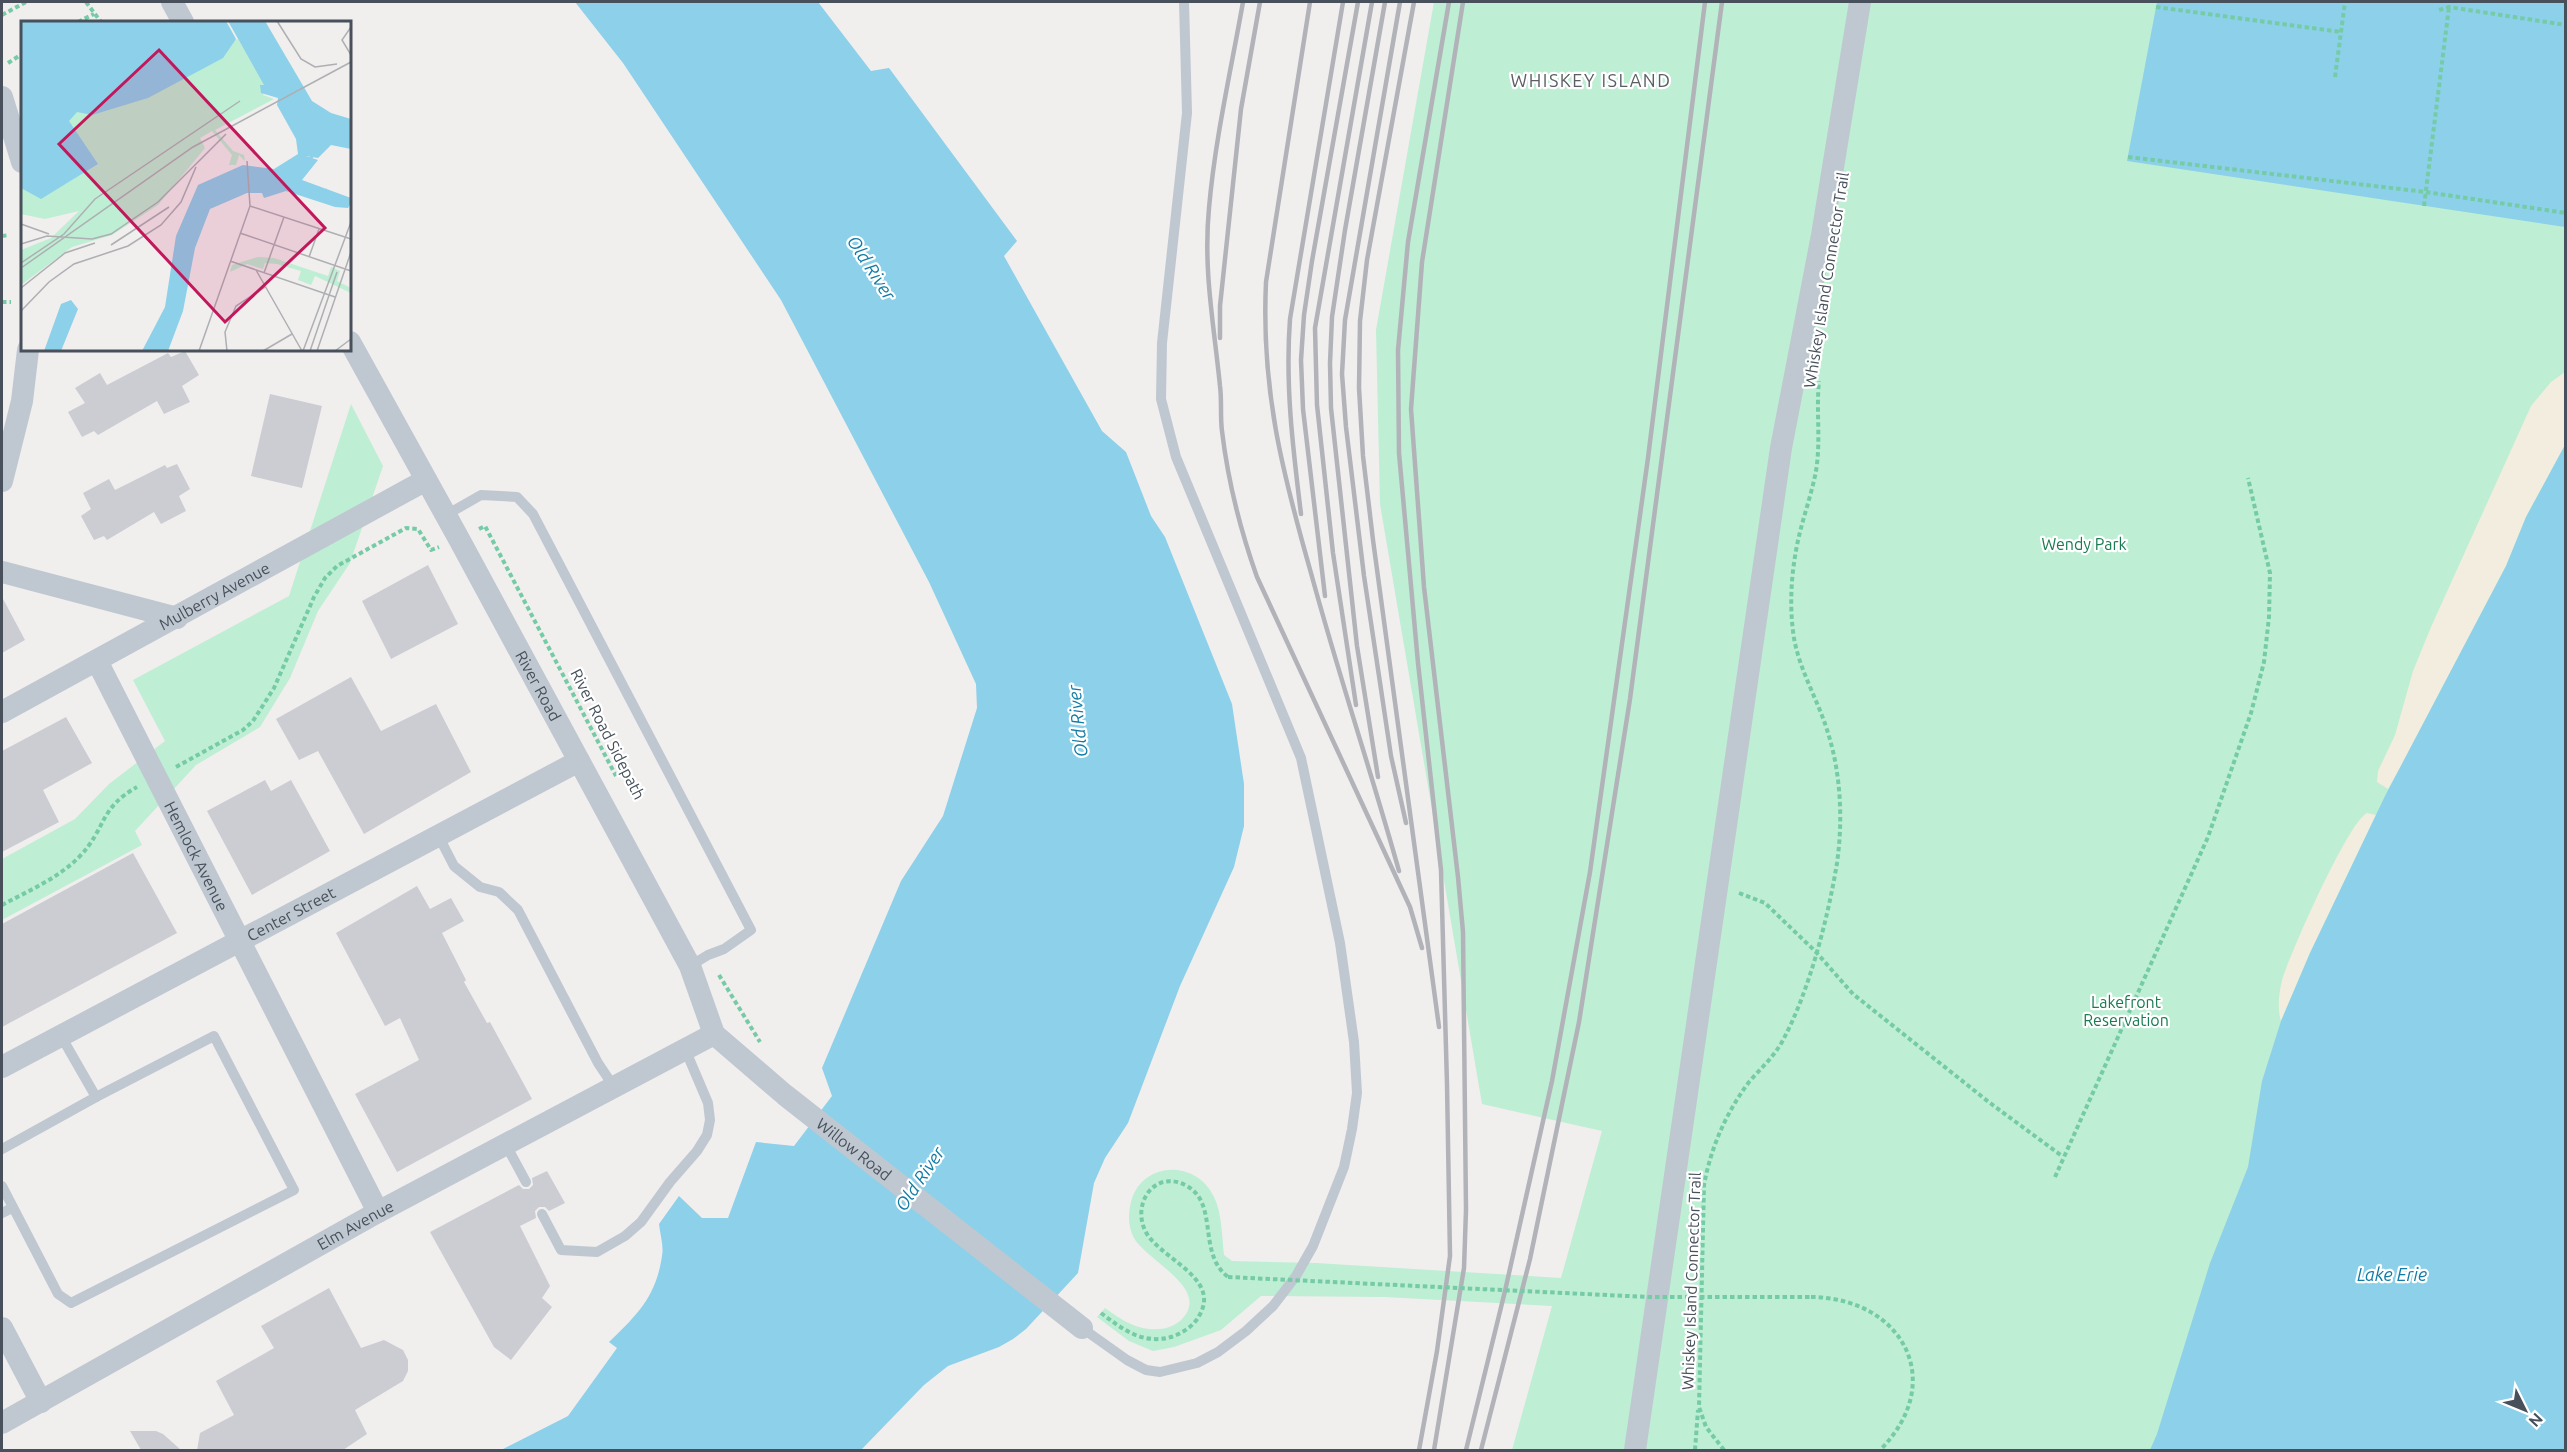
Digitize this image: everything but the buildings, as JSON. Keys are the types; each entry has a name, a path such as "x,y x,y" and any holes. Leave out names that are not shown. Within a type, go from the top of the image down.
{"street":[{"path":"172,2 182,21"},
{"path":"1635,1450 1781,448 1822,235 1860,2"},
{"path":"2,97 21,159"},
{"name":"River Road","path":"351,344 579,761 699,961 714,1034"},
{"path":"2,481 21,400 28,351"},
{"name":"Mulberry Avenue","path":"2,712 426,480"},
{"path":"2,572 177,618"},
{"name":"Hemlock Avenue","path":"97,661 378,1212"},
{"name":"Center Street","path":"2,1067 579,761"},
{"name":"Willow Road","path":"714,1034 785,1095 1082,1328"},
{"name":"Elm Avenue","path":"2,1423 378,1212 714,1034"},
{"path":"2,1328 41,1402"}],"lane":[{"path":"1082,1328 1127,1360 1146,1370 1160,1372 1197,1363 1218,1352 1246,1331 1273,1306 1296,1276 1317,1237 1344,1167 1357,1093 1354,1042 1342,952 1300,758 1176,458 1161,399 1162,343 1187,113 1185,2"},
{"path":"446,515 481,495 517,497 533,513 751,930 724,949 699,961"},
{"path":"439,837 454,866 480,887 499,892 518,910 598,1063 614,1088"},
{"path":"61,1036 96,1097"},
{"path":"2,1149 214,1036 294,1190 71,1303 58,1294 2,1186"},
{"path":"542,1214 561,1250 597,1252 625,1236 641,1222 707,1135 710,1120 708,1103 685,1049"},
{"path":"506,1144 526,1182"},
{"path":"2,1213 12,1208"}],"path":[{"path":"2,15 26,2"},
{"path":"86,2 100,21"},
{"path":"2336,77 2345,2"},
{"path":"2156,7 2341,32"},
{"path":"2439,9 2449,7 2565,25"},
{"path":"2424,206 2449,7"},
{"path":"80,21 94,14"},
{"path":"8,63 21,55"},
{"path":"2128,157 2426,192 2565,213"},
{"path":"2,236 9,235"},
{"path":"2,302 11,303"},
{"name":"Whiskey Island Connector Trail","path":"1724,1450 1706,1427 1699,1407 1704,1185 1708,1162 1724,1122 1751,1080 1767,1064 1783,1041 1794,1018 1829,907 1840,840 1838,786 1828,733 1799,659 1793,631 1791,603 1792,572 1799,533 1816,470 1819,443 1819,379"},
{"path":"2055,1177 2062,1156 2208,837 2251,713 2264,662 2270,617 2270,573 2248,478"},
{"name":"River Road Sidepath","path":"485,526 620,785"},
{"path":"173,769 243,730 253,721 274,688 314,597 325,578 338,566 406,528 418,529 431,550"},
{"path":"2,905 71,865 93,840 113,803 145,782"},
{"path":"1718,884 1765,903 1816,952 1853,994 1990,1103 2062,1156"},
{"path":"699,961 762,1046"},
{"path":"1100,1313 1128,1334 1162,1339 1184,1331 1196,1322 1202,1312 1205,1300 1198,1283 1144,1230 1140,1214 1146,1193 1154,1185 1164,1181 1185,1185 1196,1192 1206,1220 1212,1259 1218,1269 1228,1277 1648,1297 1811,1297 1846,1300 1884,1322 1902,1338 1913,1363 1913,1389 1904,1419 1893,1438 1880,1450"},
{"path":"1695,1450 1699,1407"}],"green space":[{"name":"Lakefront Reservation","path":"1434,2 2565,2 2565,1450 1512,1450 1552,1306 1384,1297 1261,1296 1221,1330 1174,1347 1153,1351 1129,1341 1097,1317 1105,1308 1131,1324 1143,1328 1159,1329 1168,1328 1179,1321 1189,1307 1188,1296 1183,1285 1141,1247 1132,1234 1130,1225 1130,1207 1137,1188 1157,1172 1170,1170 1183,1171 1195,1176 1206,1185 1219,1210 1224,1255 1232,1261 1316,1263 1561,1278 1602,1131 1482,1104 1380,504 1376,330"},
{"path":"351,404 383,466 350,563 318,611 290,678 260,727 196,765 135,831 142,845 2,920 2,859 75,819 109,784 165,741 133,680 289,596"}],"sand":[{"path":"2565,372 2565,445 2526,517 2506,566 2388,789 2377,782 2378,771 2395,735 2413,671 2431,627 2531,406 2551,382"},
{"path":"2367,813 2376,815 2310,953 2281,1021 2279,995 2282,980 2296,944 2320,890 2347,839"}],"water":[{"name":"Old River","path":"575,2 818,2 871,71 889,68 1017,241 1004,256 1102,431 1126,452 1151,516 1165,537 1232,704 1244,784 1244,826 1234,867 1180,986 1128,1123 1105,1158 1094,1183 1078,1273 1026,1329 1013,1339 999,1347 948,1366 924,1385 861,1450 501,1450 568,1416 617,1348 609,1342 644,1304 655,1283 662,1252 659,1224 679,1196 702,1218 728,1218 756,1142 794,1146 832,1096 822,1068 901,881 943,816 977,708 976,684 929,582 781,300 623,63"},
{"path":"2157,2 2565,2 2565,227 2127,161"},
{"name":"Lake Erie","path":"2565,445 2565,1450 2150,1450 2210,1263 2248,1167 2262,1081 2281,1021 2310,953 2385,796 2506,566 2526,517"}],"railway":[{"path":"1243,2 1215,156 1207,253 1221,392 1222,431 1231,487 1257,577 1410,907 1422,948"},
{"path":"1220,338 1220,306 1241,109 1260,2"},
{"path":"1310,2 1266,282 1265,321 1270,394 1291,500 1332,648 1399,871"},
{"path":"1301,514 1289,393 1290,319 1343,2"},
{"path":"1325,596 1303,409 1301,360 1304,315 1312,261 1358,2"},
{"path":"1356,705 1333,553 1317,405 1315,328 1372,2"},
{"path":"1378,777 1357,646 1331,408 1330,363 1332,317 1345,230 1385,2"},
{"path":"1400,2 1345,320 1342,374 1364,576 1391,756 1406,823"},
{"path":"1414,2 1367,260 1360,321 1359,388 1363,456 1373,540 1439,1027"},
{"path":"1419,1450 1437,1351 1450,1256 1447,1084 1441,870 1418,663 1399,453 1398,350 1408,242 1449,2"},
{"path":"1434,1450 1464,1268 1466,1210 1463,932 1424,587 1411,409 1422,262 1463,2"},
{"path":"1466,1450 1505,1291 1552,1081 1590,872 1648,458 1705,2"},
{"path":"1481,1450 1530,1259 1579,1022 1630,699 1722,2"}],"district":[{"name":"WHISKEY ISLAND","path":"1591,81"}],"park label":[{"name":"Wendy Park","path":"2084,544"}]}
